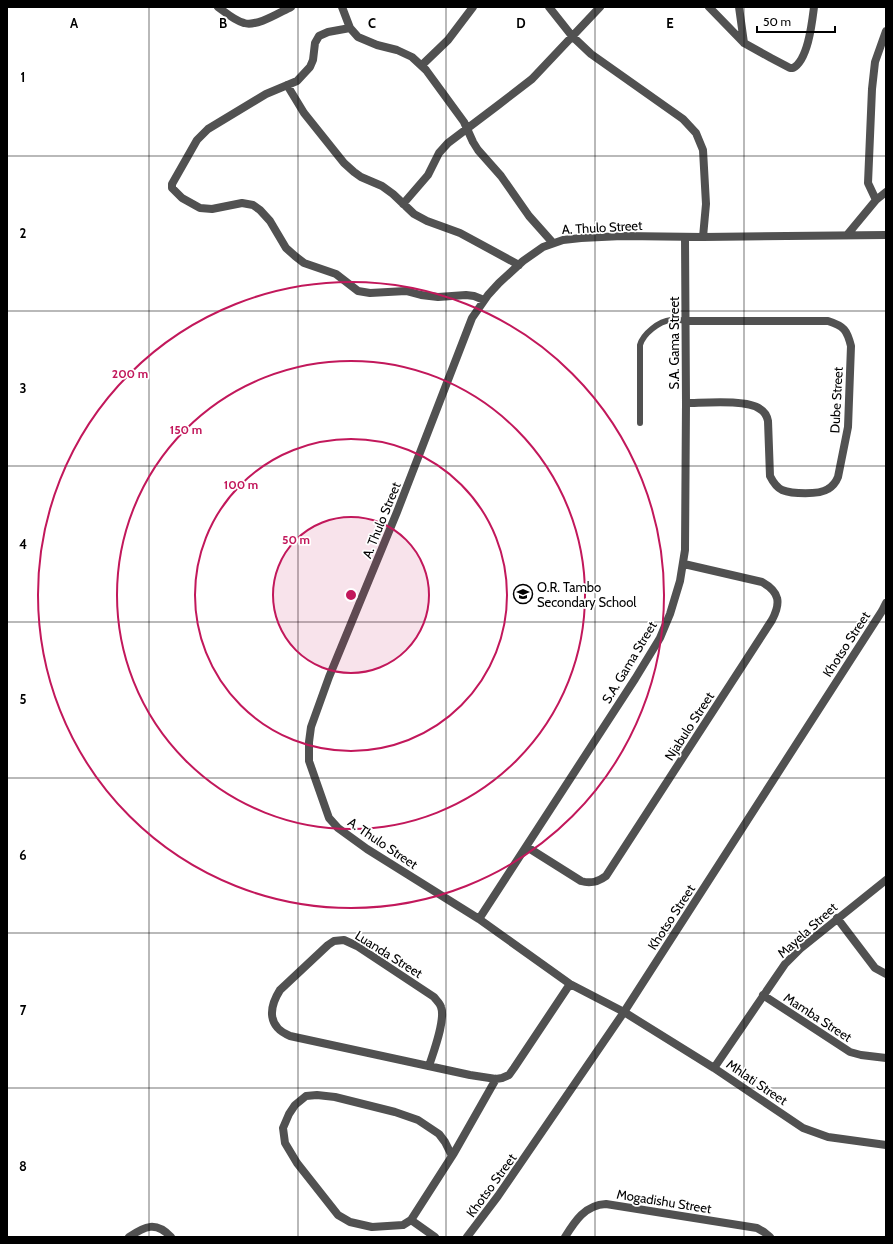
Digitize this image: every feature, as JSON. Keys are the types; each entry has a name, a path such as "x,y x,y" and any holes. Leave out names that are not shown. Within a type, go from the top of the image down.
{"street":[{"path":"218,7 237,20 249,24 263,20 291,7"},
{"path":"342,7 350,28 358,37 377,45 397,50 416,60 422,66 454,107 478,150 501,176 529,216 553,243"},
{"path":"422,66 448,40 473,7"},
{"path":"549,7 572,36 591,54 683,119 696,133 703,150 706,204 703,237"},
{"path":"403,204 428,175 439,152 448,143 532,79 600,7"},
{"path":"709,7 744,43 790,68 796,67 800,63 809,40 814,7"},
{"path":"739,7 744,43"},
{"path":"350,28 328,32 319,36 315,43 313,60 310,67 297,81 248,104 203,133 197,140 172,184 172,188 191,204 205,209 242,203 254,205 270,221 286,248 295,256 304,263 336,274 358,291 370,293 406,291 438,297 466,294 484,300"},
{"path":"876,200 868,183 872,89 875,62 886,31"},
{"path":"288,85 304,113 344,163 354,172 388,190 414,214 427,221 460,233 519,265"},
{"path":"847,235 876,200 886,192"},
{"name":"A. Thulo Street","path":"624,1012 570,984 479,919 367,849 333,823 329,818 309,761 308,750 311,727 329,677 397,512 472,318 484,300 499,283 519,265 543,247 553,243 588,237 886,235"},
{"name":"S.A. Gama Street","path":"479,919 527,847 660,638 670,614 684,564 685,550 686,237"},
{"name":"Dube Street","path":"686,321 828,321 838,324 844,329 851,346 848,427 838,477 835,484 822,492 812,493 782,490 773,482 770,476 768,421 766,414 759,408 741,403 686,403"},
{"name":"Njabulo Street","path":"527,847 581,881 592,883 606,876 772,620 778,607 778,602 775,592 767,585 762,582 684,564"},
{"name":"Khotso Street","path":"467,1237 502,1191 624,1012 886,603"},
{"name":"Mayela Street","path":"714,1068 763,995 793,955 886,880"},
{"path":"838,918 875,968 886,974"},
{"name":"Luanda Street","path":"429,1066 440,1030 441,1007 438,1002 434,997 398,972 347,941 338,940 328,944 280,990 273,1003 272,1010 274,1022 282,1032 290,1036 470,1075 496,1079"},
{"path":"452,1156 439,1134 418,1120 395,1112 317,1094 306,1096 295,1105 283,1128 285,1143 297,1163 338,1215 350,1222 372,1227 403,1225 411,1220 452,1156 496,1079 505,1077 514,1068 570,984"},
{"name":"Mamba Street","path":"763,995 850,1052 861,1056 886,1058"},
{"name":"Mhlati Street","path":"624,1012 714,1068 803,1128 813,1133 828,1137 886,1145"},
{"name":"Mogadishu Street","path":"565,1237 584,1212 593,1206 606,1204 757,1228 770,1237"},
{"path":"411,1220 435,1237"},
{"path":"130,1237 142,1229 153,1226 163,1229 171,1237"}],"lane":[{"path":"640,423 640,345 642,339 666,321 686,321"}],"place":[{"name":"O.R. Tambo Secondary School","path":"523,594"}]}
